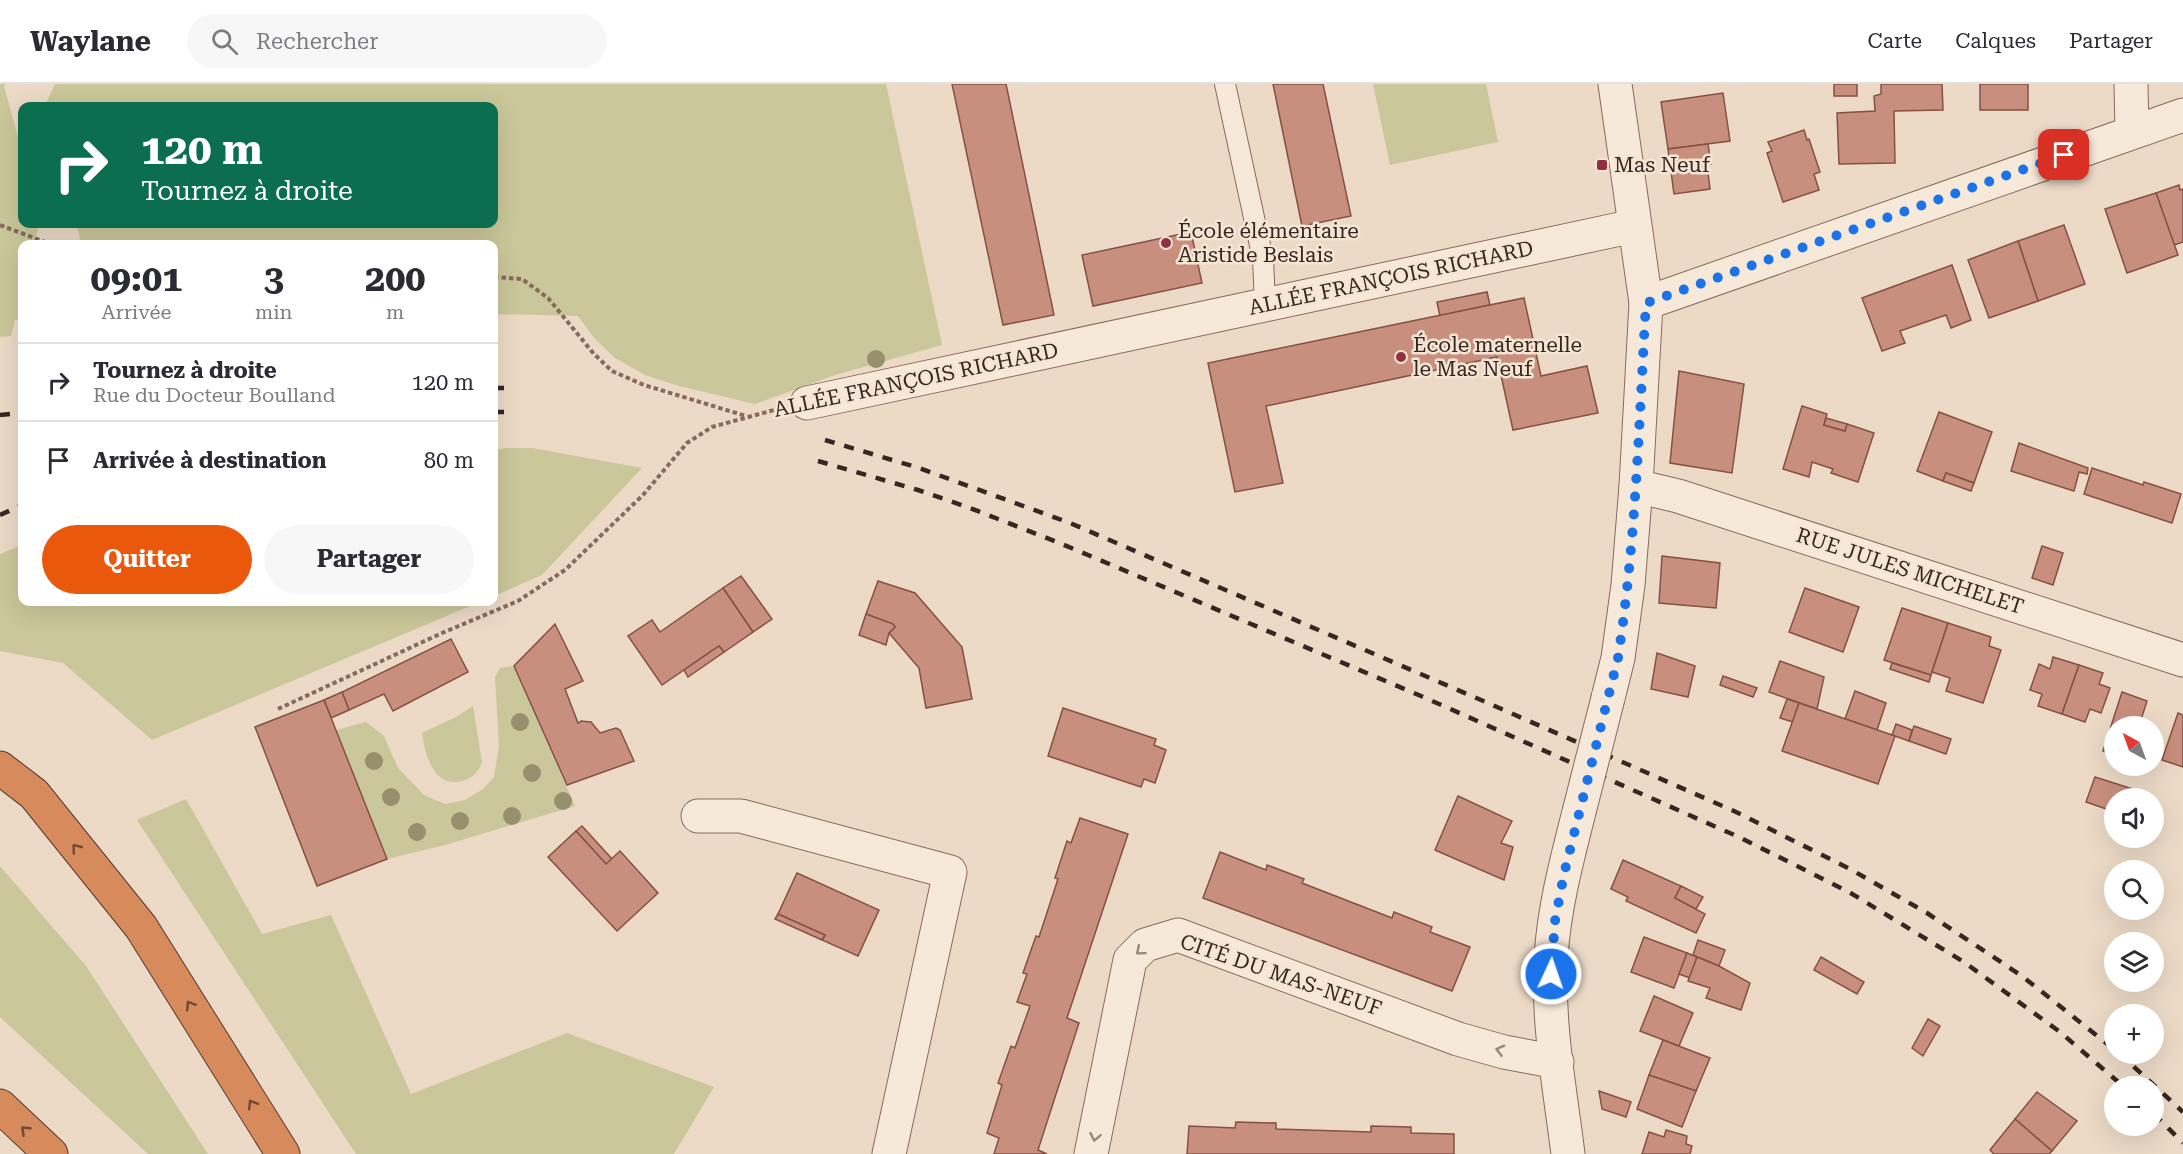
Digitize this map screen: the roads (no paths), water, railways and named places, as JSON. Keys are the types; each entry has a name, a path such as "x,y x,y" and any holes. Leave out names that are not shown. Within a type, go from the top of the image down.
{"highway":[{"path":"0,768 34,794 141,927 283,1154"},
{"path":"0,1106 51,1154"}],"street":[{"path":"1568,1154 1552,1024 1551,957 1555,921 1579,812 1618,658 1624,621 1636,486 1646,303 1616,84"},
{"path":"2131,84 2132,132"},
{"path":"1646,303 2183,115"},
{"name":"ALLÉE FRANÇOIS RICHARD","path":"807,403 1635,226"},
{"name":"RUE JULES MICHELET","path":"1636,486 1678,496 2183,660"},
{"path":"698,816 741,816 950,872 889,1154"},
{"name":"CITÉ DU MAS-NEUF","path":"1091,1154 1130,960 1145,945 1179,934 1458,1040 1557,1062"}],"lane":[{"path":"1225,84 1263,259 1265,304"}],"railway":[{"path":"498,388 508,388"},
{"path":"498,412 507,412"},
{"path":"0,415 18,413"},
{"path":"825,440 919,468 1070,523 1734,811 1850,869 1927,913 2022,976 2104,1041"},
{"path":"818,461 918,490 1062,544 1421,696 1741,838 1849,892 1964,962 2060,1032 2111,1076"},
{"path":"0,515 18,507"},
{"path":"2131,1064 2183,1112"},
{"path":"2164,1124 2183,1143"}],"place":[{"name":"Mas Neuf","path":"1602,165"},
{"name":"École élémentaire Aristide Beslais","path":"1166,243"},
{"name":"École maternelle le Mas Neuf","path":"1401,357"}]}
